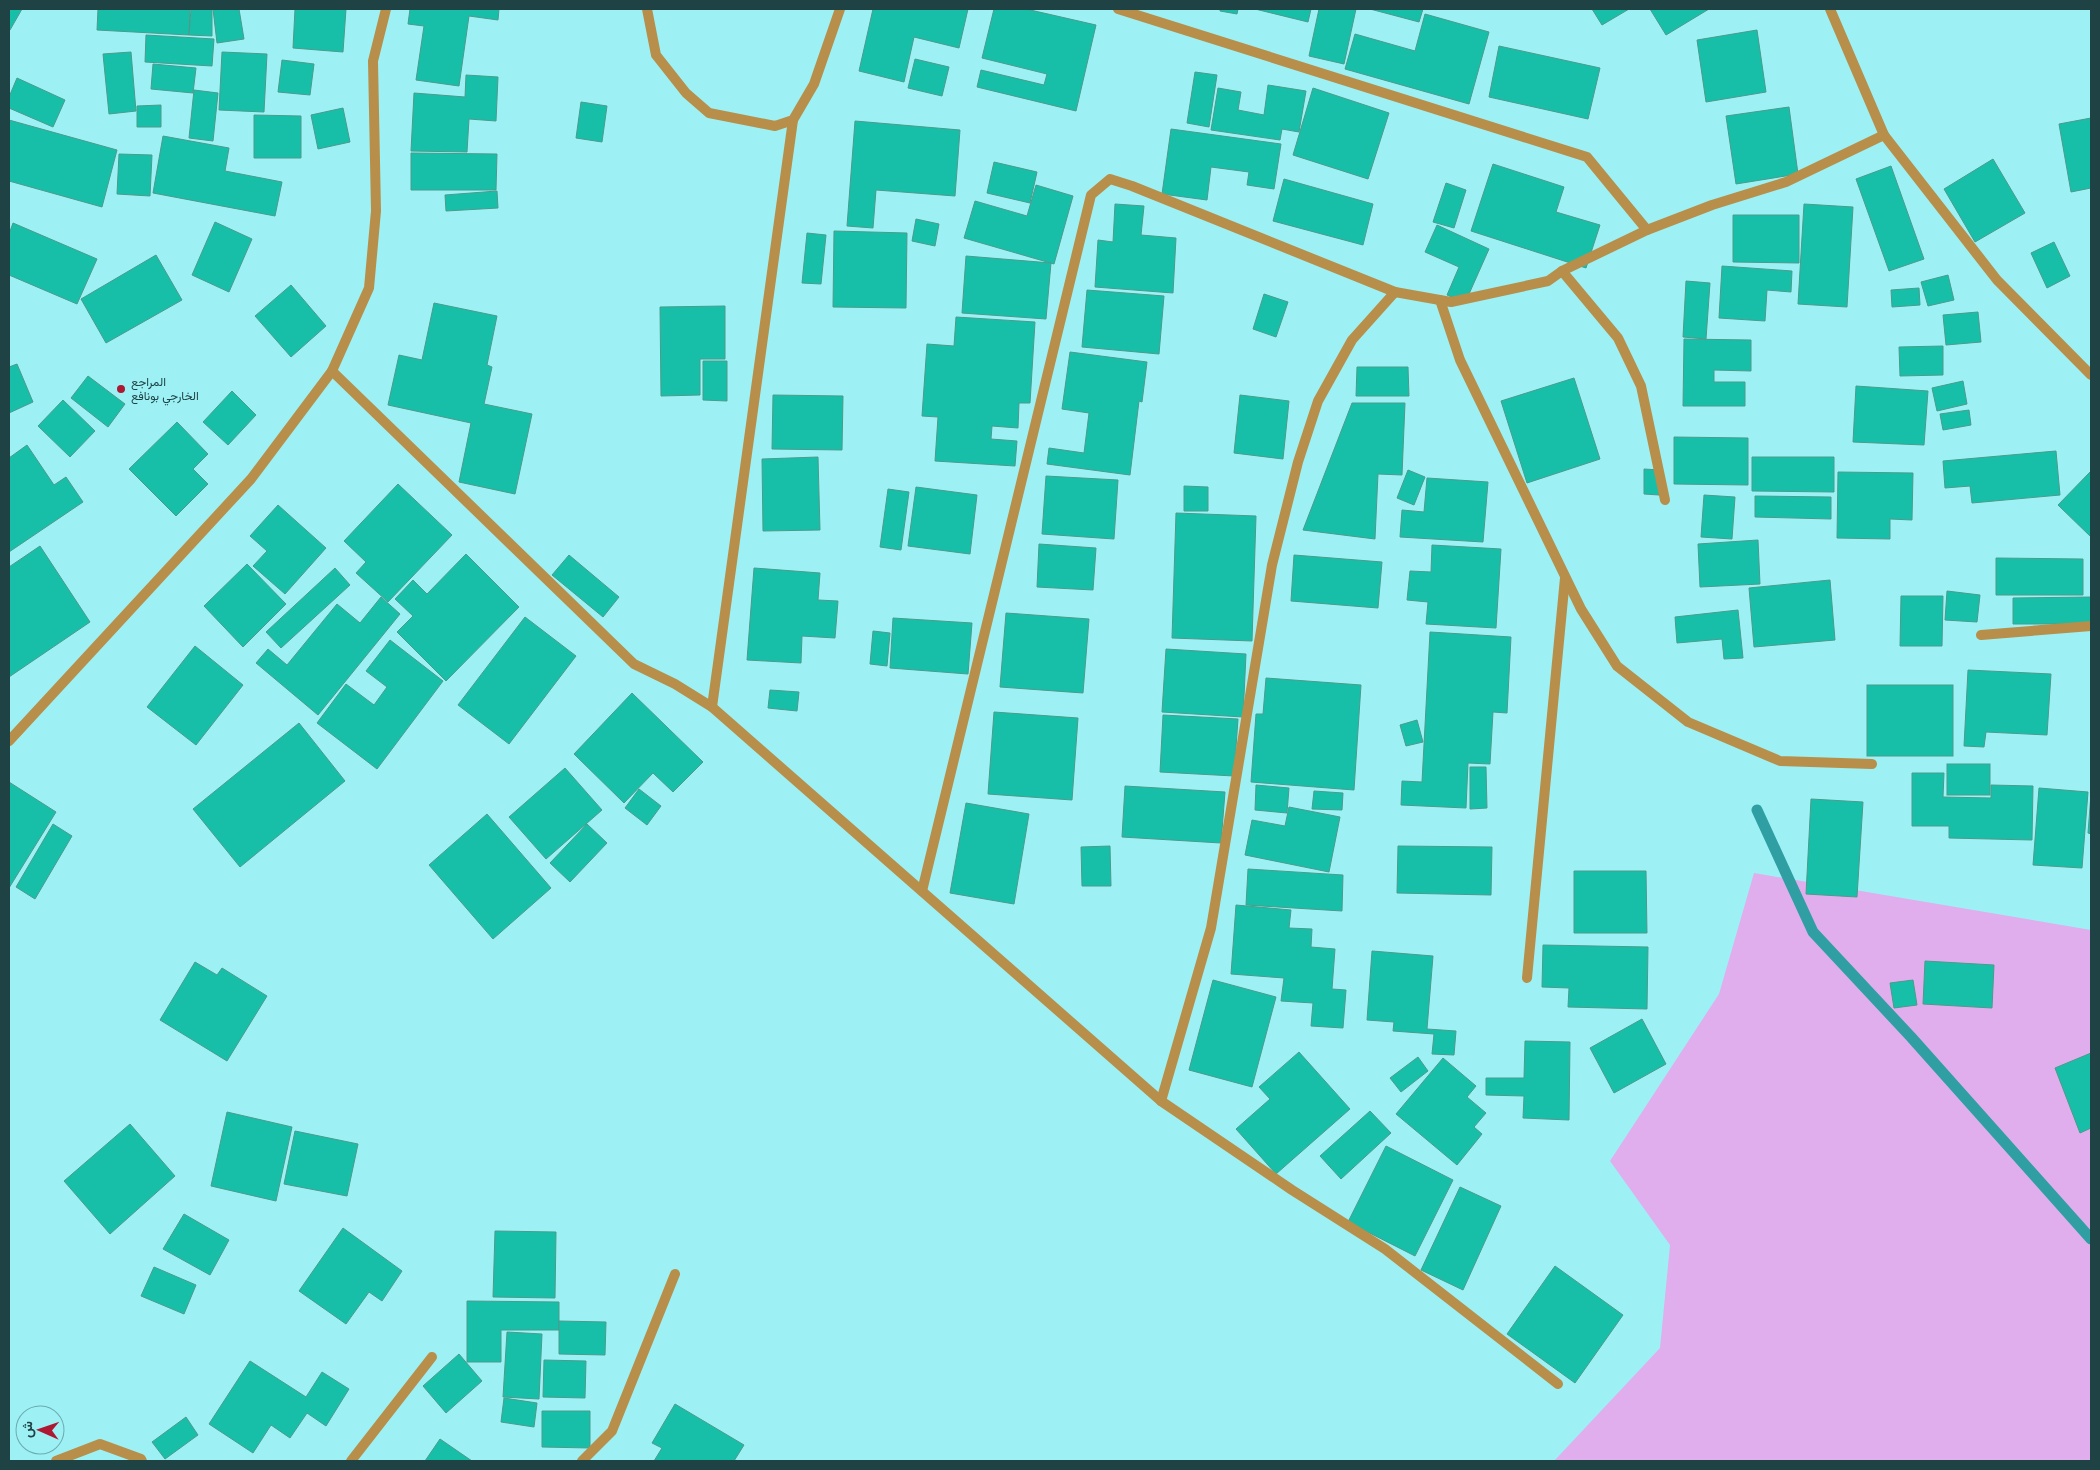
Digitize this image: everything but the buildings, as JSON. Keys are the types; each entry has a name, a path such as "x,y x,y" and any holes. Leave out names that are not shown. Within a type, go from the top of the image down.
{"street":[{"path":"9,741 251,479 332,371 369,288 376,211 373,61 386,9"},
{"path":"647,9 656,55 686,93 709,112 775,126 793,120"},
{"path":"712,707 793,120 814,84 840,9"},
{"path":"1118,9 1587,157 1647,230"},
{"path":"1830,9 1884,135 1997,280 2091,375"},
{"path":"922,890 1091,195 1110,179 1132,186 1395,292 1451,302 1548,281 1562,271 1647,230 1786,182 1884,135"},
{"path":"1562,271 1618,338 1641,386 1665,500"},
{"path":"1161,1101 1211,928 1272,565 1298,462 1318,401 1352,340 1395,292"},
{"path":"1440,300 1460,360 1581,609 1617,666 1688,722 1780,761 1872,764"},
{"path":"332,371 634,664 675,684 712,707 1161,1101 1292,1190 1385,1248 1558,1384"},
{"path":"1527,978 1533,936 1565,576"},
{"path":"1980,635 2091,626"},
{"path":"582,1461 612,1431 675,1274"},
{"path":"351,1461 432,1357"},
{"path":"56,1461 100,1444 142,1461"}],"shaded area":[{"path":"1754,873 2091,930 2091,1461 1554,1461 1660,1348 1670,1245 1610,1161 1719,994"}],"waterway":[{"path":"1757,810 1813,932 1911,1037 2091,1239"}],"place":[{"name":"المراجع الخارجي بونافع","path":"121,389"}]}
